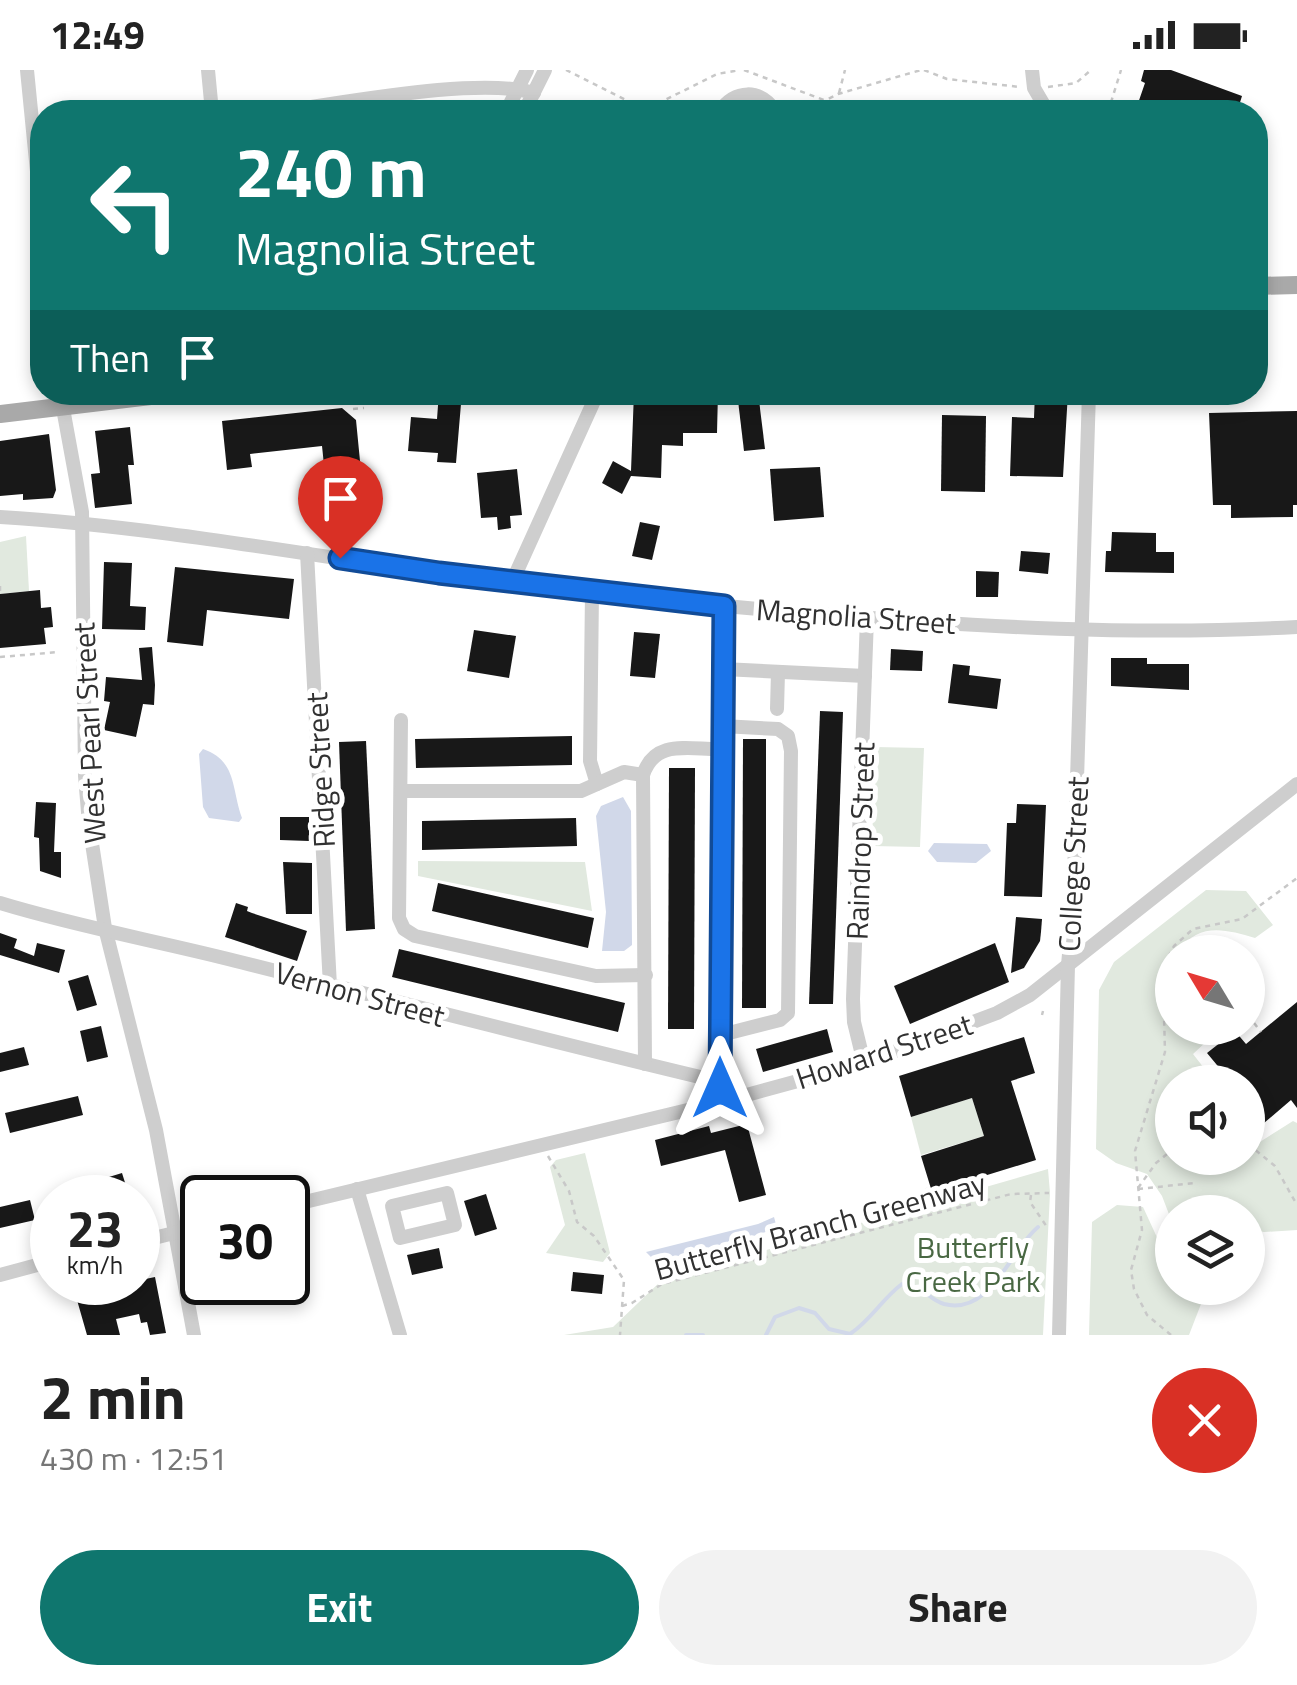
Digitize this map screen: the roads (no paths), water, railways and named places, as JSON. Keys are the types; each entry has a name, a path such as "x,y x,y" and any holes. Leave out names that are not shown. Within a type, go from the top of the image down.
{"main road":[{"path":"1268,286 1297,286"},
{"path":"0,414 36,405"}],"street":[{"path":"28,70 32,100"},
{"path":"208,70 211,100"},
{"path":"512,100 527,70"},
{"path":"530,100 545,70"},
{"path":"1032,70 1034,88 1041,100"},
{"path":"369,100 446,90 518,88 534,92"},
{"path":"731,100 748,93 763,100"},
{"name":"West Pearl Street","path":"61,405 82,522 86,788 104,928 156,1130 194,1335"},
{"path":"512,582 592,405"},
{"name":"College Street","path":"1059,1335 1089,405"},
{"name":"Magnolia Street","path":"0,516 82,522 512,582 724,606 1082,629 1297,626"},
{"name":"Ridge Street","path":"307,553 330,986"},
{"path":"592,592 590,761 597,784"},
{"path":"721,1102 724,606"},
{"name":"Raindrop Street","path":"864,1063 854,1022 854,999 867,618"},
{"path":"723,669 865,676"},
{"path":"777,708 778,672"},
{"path":"401,720 399,918 404,929 414,936 596,976 646,976"},
{"path":"721,1034 780,1020 788,1013 791,808 788,736 778,729 722,726"},
{"path":"645,1064 644,775 648,762 660,750 722,749"},
{"path":"401,791 581,792 624,772 644,775"},
{"name":"Howard Street","path":"310,1201 721,1102 864,1063 998,1013 1068,965 1297,784"},
{"name":"Vernon Street","path":"0,903 68,924 104,928 721,1082"},
{"path":"394,1180 400,1204"},
{"path":"358,1189 400,1335"},
{"path":"447,1193 454,1225 400,1238 392,1206 400,1204 447,1193"},
{"path":"160,1236 180,1231"},
{"path":"0,1274 30,1267"}],"water":[{"path":"203,749 222,760 231,776 242,818 239,822 209,818 203,807 199,754"},
{"path":"623,797 631,811 632,945 624,951 602,951 606,912 596,816 601,806"},
{"path":"934,843 987,844 991,851 976,863 937,862 928,851"},
{"path":"774,1217 777,1228 707,1252 657,1263 646,1252 758,1224"}],"waterway":[{"path":"766,1335 775,1317 799,1308 815,1313 829,1329 850,1334 902,1284 944,1304 960,1305 975,1300 998,1279 1038,1227"},
{"path":"686,1335 703,1335"}],"park label":[{"name":"Butterfly Creek Park","path":"973,1264"}]}
